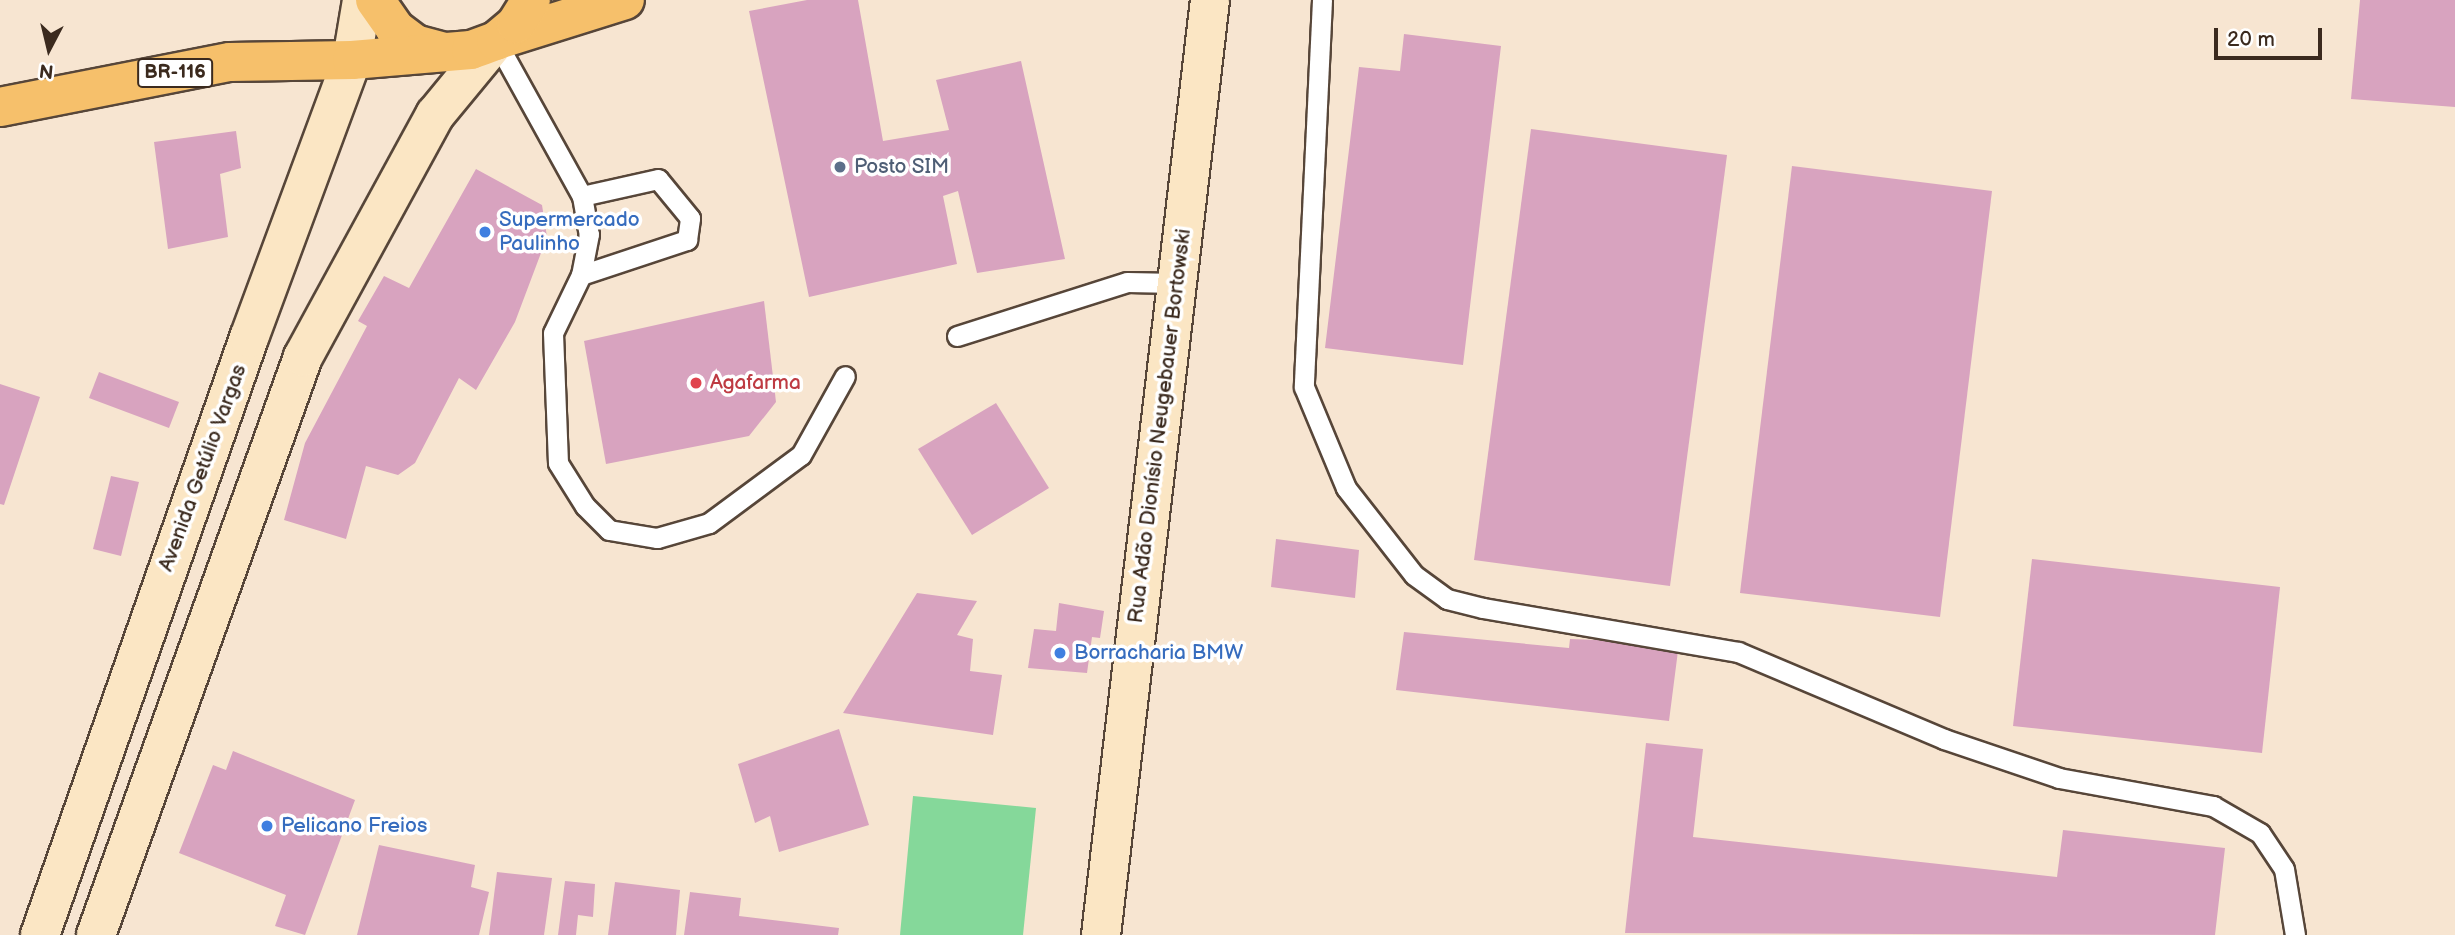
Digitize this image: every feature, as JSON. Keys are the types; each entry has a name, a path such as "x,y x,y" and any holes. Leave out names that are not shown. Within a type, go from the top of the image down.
{"main road":[{"name":"Avenida Getúlio Vargas","path":"40,935 249,338 352,60 362,0"},
{"path":"375,0 394,29 415,44 443,52"},
{"path":"96,935 303,357 435,114 496,41 516,24 531,0"},
{"path":"352,60 471,50 625,0"},
{"name":"Rua Adão Dionísio Neugebauer Bortowski","path":"1101,935 1210,0"},
{"name":"BR-116","path":"0,107 230,62 352,60"},
{"path":"249,338 303,357"},
{"path":"158,594 209,614"}],"lane":[{"path":"1322,0 1304,387 1346,488 1414,575 1447,599 1483,608 1738,652 1944,739 2059,778 2213,806 2260,834 2284,869 2295,935"},
{"path":"496,41 582,196 589,234 581,275 553,333 558,463 585,506 609,530 657,538 709,523 801,455 845,376"},
{"path":"581,275 687,240 690,218 658,179 582,196"},
{"path":"957,336 1127,282 1177,283"}],"green space":[{"path":"913,796 1036,808 1023,935 900,935"}],"building":[{"path":"807,0 858,0 883,141 949,130 936,80 1021,61 1065,259 977,273 958,191 943,196 957,264 809,297 749,11"},
{"path":"2360,0 2455,0 2455,107 2351,99"},
{"path":"1404,34 1501,46 1463,365 1325,348 1359,67 1400,71"},
{"path":"1531,129 1727,155 1670,586 1474,560"},
{"path":"236,131 241,168 220,174 228,237 168,249 154,142"},
{"path":"1792,166 1992,191 1940,617 1740,593"},
{"path":"476,169 542,205 547,237 515,322 476,390 459,378 415,463 398,475 366,466 346,539 284,520 305,443 367,326 358,321 384,276 409,288"},
{"path":"764,301 776,402 749,436 606,464 584,341"},
{"path":"99,372 179,402 169,428 89,398"},
{"path":"0,384 40,397 4,505 0,504"},
{"path":"996,403 1049,488 972,535 918,449"},
{"path":"111,476 139,482 121,556 93,549"},
{"path":"1276,539 1359,550 1355,598 1271,587"},
{"path":"2032,559 2280,587 2262,753 2013,726"},
{"path":"917,593 977,601 957,635 973,639 970,671 1002,675 993,735 843,713"},
{"name":"Borracharia BMW","path":"1059,603 1104,611 1100,638 1092,637 1087,673 1028,668 1034,629 1056,631"},
{"path":"1404,632 1569,648 1570,639 1679,643 1669,721 1396,690"},
{"path":"839,729 869,825 779,852 770,816 755,823 738,764"},
{"path":"1646,743 1703,749 1693,837 2057,877 2063,830 2225,848 2215,935 1625,933"},
{"name":"Pelicano Freios","path":"233,751 355,800 305,935 275,926 286,895 179,853 213,765 226,770"},
{"path":"379,845 475,865 471,887 489,892 479,935 357,935"},
{"path":"497,872 552,878 544,935 489,935"},
{"path":"565,881 595,884 593,917 578,915 576,935 558,935"},
{"path":"615,882 680,890 676,935 608,935"},
{"path":"690,892 741,898 739,916 839,928 838,935 684,935"}],"place":[{"name":"Posto SIM","path":"840,167"},
{"name":"Supermercado Paulinho","path":"485,232"},
{"name":"Agafarma","path":"696,383"},
{"name":"Borracharia BMW","path":"1060,653"},
{"name":"Pelicano Freios","path":"267,826"}]}
